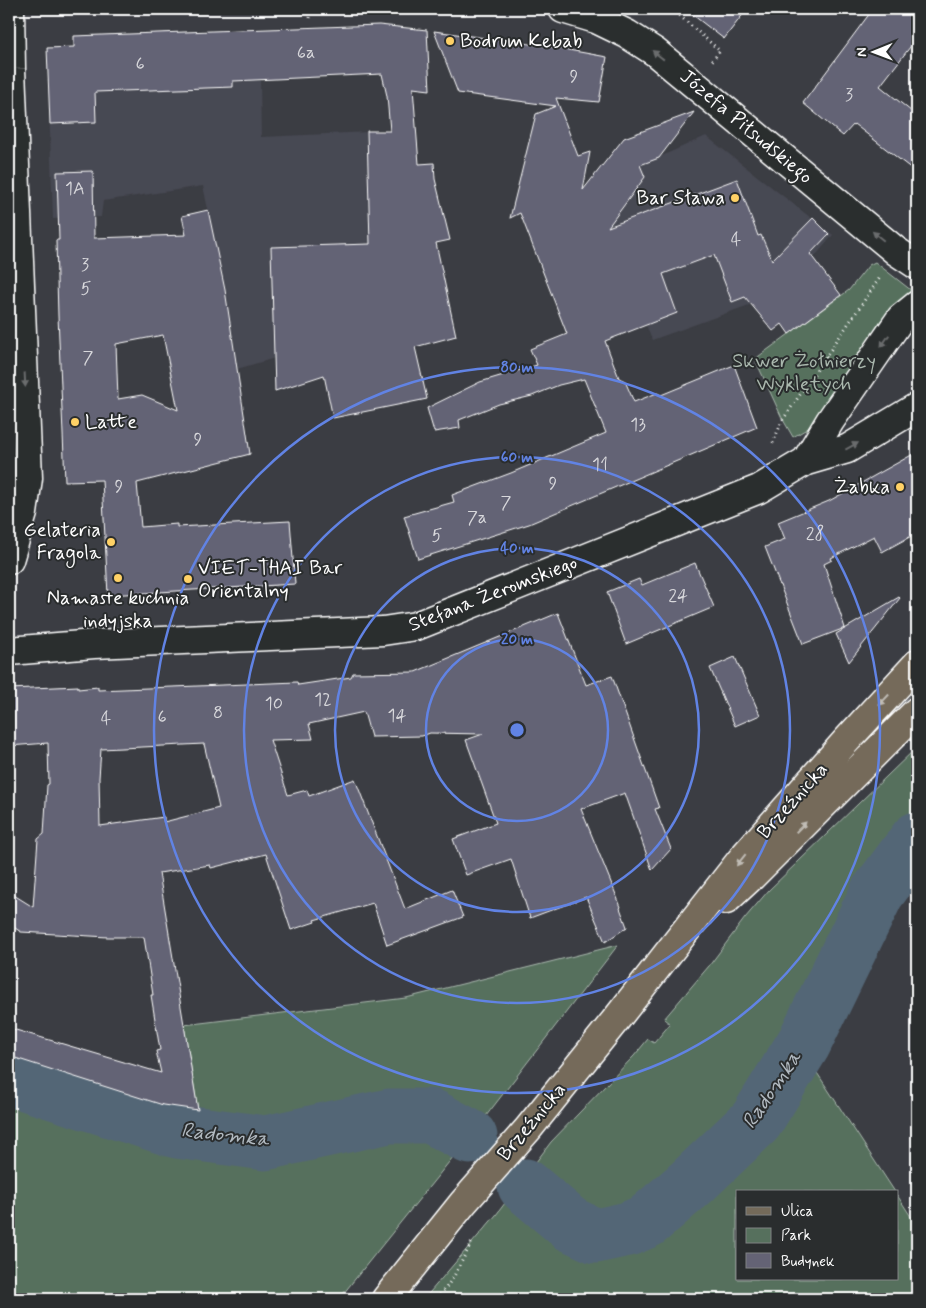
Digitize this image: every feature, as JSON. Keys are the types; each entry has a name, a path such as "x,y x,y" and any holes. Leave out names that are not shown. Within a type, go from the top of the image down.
{"main road":[{"name":"Brzeźnicka","path":"386,1299 463,1202 534,1121 676,944 744,855 917,664"},
{"name":"Brzeźnicka","path":"676,944 752,876 917,711"}],"street":[{"path":"9,560 23,514 28,478 10,9"},
{"name":"Józefa Piłsudskiego","path":"563,9 596,19 627,34 655,52 896,252 917,265"},
{"path":"806,461 830,421 901,318 917,305"},
{"path":"806,461 847,449 917,407"},
{"name":"Stefana Żeromskiego","path":"9,651 94,644 383,631 416,626 759,490 806,461"}],"path":[{"path":"310,18 311,9"},
{"path":"672,9 720,51 712,61"},
{"path":"773,443 782,421 882,275"},
{"path":"437,1299 453,1278 476,1236"}],"shaded area":[{"path":"230,30 233,81 260,80 261,137 390,131 425,315 237,369 225,290 203,186 103,201 101,217 53,219 47,48 74,47 74,36"},
{"path":"706,136 833,235 785,292 652,340 591,184 644,164"}],"green space":[{"name":"Skwer Żołnierzy Wyklętych","path":"875,262 912,291 898,302 881,320 819,422 793,437 782,418 755,359 849,290 869,265"},
{"path":"917,747 917,864 882,912 808,1059 894,1190 736,1190 736,1280 898,1280 898,1197 917,1226 917,1299 424,1299 496,1215 551,1142 648,1039 654,1043 670,1024 664,1019 769,890"},
{"path":"618,945 486,1116 339,1299 9,1299 9,1065 200,1123 184,1025 406,998"}],"building":[{"path":"685,9 747,9 724,39"},
{"path":"873,9 907,9 917,16 917,38 880,86 917,116 917,173 854,124 843,136 803,103"},
{"path":"379,25 427,30 430,90 413,88 419,164 434,163 435,179 450,240 436,243 456,336 415,347 427,399 333,418 324,375 275,391 271,247 370,244 367,131 390,131 387,96 382,74 233,81 233,87 95,92 96,122 50,124 47,48 74,47 74,36"},
{"path":"434,31 552,47 607,57 599,102 556,98 578,156 590,152 583,190 624,138 694,112 659,158 640,165 645,177 608,227 737,179 758,236 761,235 772,260 813,218 829,234 810,254 841,295 789,334 782,324 773,331 745,297 732,302 714,255 663,274 677,313 605,341 619,378 625,381 634,402 657,393 661,395 734,365 757,427 529,524 418,559 404,516 454,502 452,495 511,473 606,433 584,379 559,385 532,396 499,404 459,420 460,428 434,432 427,408 480,382 537,365 530,349 567,334 520,213 510,218 536,114 556,106 458,93"},
{"path":"93,171 94,238 186,235 182,216 208,210 225,290 250,454 137,483 141,527 177,524 177,527 290,521 295,584 108,595 102,480 65,481 56,240 59,240 57,172","holes":["163,335 178,410 142,395 118,399 116,344"]},
{"path":"917,452 917,533 882,552 874,536 831,558 832,560 824,564 845,628 803,644 765,547 785,539 778,522 829,501"},
{"path":"695,563 714,607 626,644 607,592 639,579 642,585"},
{"path":"900,598 849,662 836,634"},
{"path":"558,613 586,685 612,676 659,808 655,809 671,849 652,870 625,793 581,809 621,907 627,927 605,942 586,897 530,918 511,859 466,875 453,839 496,823 466,740 483,734 430,733 422,736 371,737 364,712 309,724 313,739 270,740 288,795 307,790 309,796 355,779 405,909 452,890 463,917 387,945 373,903 314,920 315,922 291,930 266,854 211,868 210,865 159,873 198,1110 163,1105 9,1056 9,1028 161,1073 156,1051 160,1050 144,937 21,932 9,924 9,892 33,907 38,839 44,834 47,785 49,784 48,743 9,746 9,689 78,686 78,689 98,687 98,690 297,682 298,685 351,677 353,673 415,672","holes":["204,744 219,808 164,822 164,817 100,826 99,778 101,749"]},
{"path":"735,657 760,715 735,726 710,668"}],"waterway":[{"name":"Radomka","path":"525,1186 570,1224 596,1236 628,1229 647,1221 691,1183 756,1121 804,1043 877,893 917,839"},
{"name":"Radomka","path":"9,1078 177,1131 265,1143 389,1116 431,1116 470,1137"}],"place":[{"name":"Bodrum Kebab","path":"450,41"},
{"name":"Bar Sława","path":"735,198"},
{"name":"Latte","path":"75,422"},
{"name":"Żabka","path":"900,487"},
{"name":"Gelateria Fragola","path":"111,542"},
{"name":"Namaste kuchnia indyjska","path":"118,578"},
{"name":"VIET-THAI Bar Orientalny","path":"188,579"}]}
